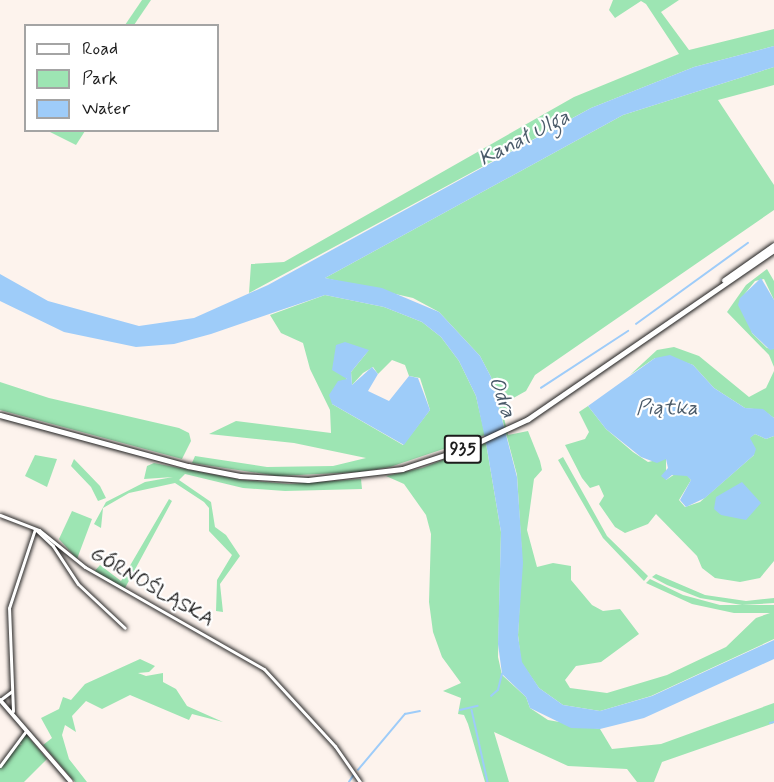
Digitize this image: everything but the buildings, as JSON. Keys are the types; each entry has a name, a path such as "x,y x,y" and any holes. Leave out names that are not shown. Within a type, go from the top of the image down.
{"main road":[{"name":"935","path":"0,415 188,466 286,481 361,476 402,469 466,448 508,430 557,401 774,245"},
{"name":"935","path":"715,288 774,250"}],"street":[{"path":"0,515 35,529 53,546 78,584 125,628"},
{"path":"13,711 13,632 9,608 35,529"},
{"name":"GÓRNOŚLĄSKA","path":"35,529 85,567 269,674 335,746 360,782"},
{"path":"12,691 0,700 13,711 71,782"},
{"path":"0,766 27,729"}],"green space":[{"path":"142,0 151,0 135,24 126,24"},
{"path":"613,0 679,0 661,12 689,50 774,29 774,46 694,67 591,108 249,293 251,264 284,262 574,97 679,54 646,4 641,1 615,18 609,10"},
{"path":"774,67 774,85 718,100 774,185 774,210 535,375 526,391 508,401 510,414 504,418 508,435 528,431 542,470 534,479 527,530 537,567 553,563 571,566 571,580 592,605 603,611 620,609 639,634 601,662 576,666 565,680 570,688 607,693 667,675 726,647 756,618 770,613 734,613 692,604 646,583 650,579 683,595 720,605 774,605 774,639 651,696 600,711 563,705 539,688 521,662 518,635 522,557 517,475 491,377 480,356 439,312 413,298 325,278 623,115"},
{"path":"50,132 84,132 76,145"},
{"path":"767,269 774,281 774,300 764,279 755,281 743,296 752,333 767,348 774,349 774,367 769,355 727,312 746,285"},
{"path":"325,295 384,307 422,322 441,337 459,361 476,396 485,435 390,467 359,472 278,476 192,463 195,456 267,467 333,466 366,458 294,443 209,434 236,421 331,433 330,410 310,369 303,343 281,333 270,315","holes":["369,350 351,372 352,385 363,373 373,367 378,374 392,360 405,365 409,376 420,378 430,410 403,445 332,404 347,380 345,375"]},
{"path":"674,347 699,356 749,397 766,388 774,371 774,418 763,410 745,408 714,388 693,365 681,361 655,358 630,375 657,350"},
{"path":"0,382 49,398 179,428 189,433 191,441 182,459 0,410"},
{"path":"588,406 606,429 648,462 666,458 666,480 675,474 687,475 691,480 679,500 685,507 700,502 754,455 749,438 755,434 766,439 774,436 774,561 760,578 740,582 715,578 702,568 697,556 656,514 648,524 625,533 615,527 599,504 604,496 599,485 590,488 582,478 565,445 585,439 589,432 579,412"},
{"path":"486,443 501,532 498,657 502,675 526,697 530,708 548,720 600,729 612,749 661,744 774,703 774,723 662,762 654,782 637,782 627,769 568,766 494,732 509,782 485,782 468,724 464,715 458,714 461,698 443,691 461,683 442,657 433,632 429,602 431,534 426,515 404,484 386,476 422,468"},
{"path":"35,455 57,459 47,487 25,476"},
{"path":"563,457 607,536 648,576 644,581 603,538 558,460"},
{"path":"74,459 100,486 106,498 98,501 91,487 71,466"},
{"path":"154,463 241,480 289,484 361,479 362,489 285,491 243,488 185,474 179,480 211,502 215,527 226,535 240,556 220,584 223,612 216,611 217,580 232,555 209,531 209,508 204,502 175,483 129,493 103,508 101,528 94,524 106,502 145,482 173,477 144,479 147,466"},
{"path":"169,499 172,501 125,588 94,572 100,565 121,581"},
{"path":"72,511 92,519 77,559 59,539"},
{"path":"656,574 705,595 746,601 774,598 774,603 742,605 700,598 652,577"},
{"path":"140,659 155,666 149,672 138,673 146,676 163,673 163,682 176,689 187,706 223,722 192,714 189,720 130,695 102,709 86,701 72,716 76,732 65,725 62,735 69,759 87,782 75,782 43,745 52,738 41,718 59,709 63,697 71,700 85,684"},
{"path":"25,733 47,759 24,782 0,782 0,768 18,744 22,745 19,742"}],"water":[{"path":"774,46 774,67 623,115 325,278 382,288 439,312 480,356 491,377 517,477 523,563 518,636 522,662 539,688 563,705 600,711 652,696 774,640 774,659 644,718 600,729 571,728 530,708 526,697 502,674 498,644 501,532 476,396 459,361 441,337 422,322 384,307 325,295 211,334 174,344 136,347 64,332 0,301 0,274 48,301 139,326 194,318 268,285 591,108 694,67"},
{"path":"761,278 774,300 774,349 770,350 752,333 738,305 740,298"},
{"path":"345,342 369,350 351,372 352,385 372,367 378,374 368,391 389,401 409,376 418,378 430,410 404,445 332,404 329,395 338,381 347,379 332,370 336,345"},
{"name":"Piątka","path":"670,355 693,365 714,388 745,408 763,409 774,418 774,436 766,439 755,434 750,438 756,449 754,455 705,498 686,507 680,500 691,480 687,476 672,475 666,480 661,476 668,468 666,459 657,463 641,457 606,429 588,406 655,358"},
{"path":"742,482 761,503 746,520 721,515 714,509 716,497"}],"waterway":[{"path":"636,324 748,243"},
{"path":"541,388 628,331"},
{"path":"491,696 498,690 502,674"},
{"path":"460,710 478,706"},
{"path":"472,710 488,782"},
{"path":"358,770 405,714 420,711"},
{"path":"770,723 774,722"},
{"path":"349,782 353,776"}],"water label":[{"name":"Kanał Ulga","path":"524,138"},
{"name":"Odra","path":"502,397"}]}
